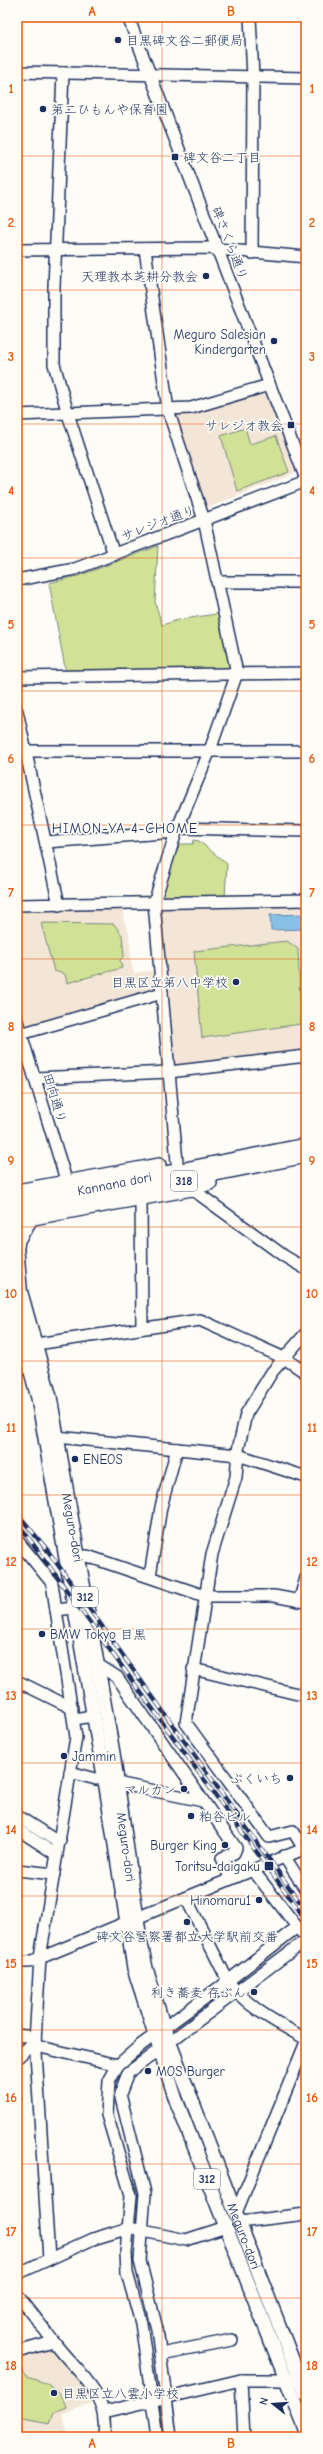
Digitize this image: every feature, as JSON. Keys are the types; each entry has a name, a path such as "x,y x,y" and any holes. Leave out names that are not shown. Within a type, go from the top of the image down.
{"main road":[{"name":"Kannana dori","path":"17,1210 258,1154 306,1146"},
{"path":"17,1191 177,1162 258,1154"},
{"name":"Kannana dori","path":"17,1201 98,1192 269,1164 306,1156"},
{"path":"17,1221 192,1189 269,1164"},
{"path":"17,1247 18,1240 31,1219"},
{"name":"Meguro-dori","path":"17,1251 19,1284 50,1397 98,1665 117,1783 131,1920 134,1968 159,2032 159,2050 226,2227 296,2380 306,2395"},
{"name":"Meguro-dori","path":"17,1320 38,1398 104,1778 131,1920"},
{"name":"Meguro-dori","path":"159,2032 170,2042 238,2218 296,2380 306,2430"}],"street":[{"name":"碑さくら通り","path":"128,17 306,480"},
{"path":"250,17 254,77 252,253"},
{"path":"17,72 306,78"},
{"path":"63,73 56,250 54,364 68,414 114,555"},
{"path":"17,250 208,248 219,251 306,257"},
{"path":"145,249 168,410 204,520 237,673 210,750 177,830 154,902 177,1162"},
{"path":"17,415 191,408 269,384"},
{"name":"サレジオ通り","path":"17,580 75,570 306,480"},
{"path":"217,582 306,582"},
{"path":"17,677 306,673"},
{"path":"17,711 21,751 46,842 59,905"},
{"path":"21,751 306,751"},
{"path":"46,842 177,830 306,831"},
{"path":"17,905 306,900"},
{"path":"19,1035 162,993"},
{"name":"田向通り","path":"17,1022 19,1035 67,1183"},
{"path":"34,1078 169,1072 306,1056"},
{"path":"192,1189 284,1256 306,1269"},
{"path":"141,1199 142,1328"},
{"path":"36,1344 200,1320 284,1358 306,1374"},
{"path":"17,1962 29,1962 40,1958 305,1848 293,1831 269,1837 186,1723 193,1668 212,1554 236,1477 238,1455 246,1414 272,1372 306,1332"},
{"path":"57,1437 238,1455 306,1477"},
{"path":"150,1576 161,1507 177,1449"},
{"path":"17,1540 52,1583 76,1737 40,1958 35,2041 50,2259"},
{"path":"78,1557 87,1556 150,1576 205,1596 274,1596 302,1602 306,1578"},
{"path":"56,1610 74,1608"},
{"path":"98,1665 117,1677 236,1848 234,1853 222,1858 228,1873 234,1877"},
{"path":"193,1668 306,1696"},
{"path":"17,1681 73,1713 93,1716"},
{"path":"70,1772 96,1778 104,1778"},
{"path":"117,1783 203,1800"},
{"path":"17,1816 55,1840 60,1841"},
{"path":"17,1829 57,1855"},
{"path":"284,1856 306,1890"},
{"path":"17,1870 54,1874"},
{"path":"253,1870 303,1935"},
{"path":"186,1898 228,1981 237,1994 265,2015 306,2039"},
{"path":"158,2437 141,2323 127,2273 126,2253 131,2195 107,2115 109,2081 118,2065 159,2032 228,1981 303,1935"},
{"path":"171,2437 157,2329 140,2261 145,2193 120,2094 128,2073 237,1994 303,1935"},
{"path":"17,2035 118,2065"},
{"path":"17,2058 35,2041"},
{"path":"306,2042 238,2218 306,2214"},
{"path":"17,2274 93,2239 129,2228 142,2229 186,2240 226,2227"},
{"path":"17,2295 42,2324 53,2342 90,2382 104,2412 104,2437"},
{"path":"160,2354 232,2340"},
{"path":"17,2352 53,2342"},
{"path":"104,2412 152,2399 241,2380 296,2380"},
{"path":"241,2380 244,2437"}],"shaded area":[{"path":"266,390 295,473 205,509 171,413 194,413"},
{"name":"目黒区立第八中学校","path":"306,906 306,1052 173,1067 159,912 164,907"},
{"path":"124,908 123,919 129,933 131,962 134,973 157,970 158,989 28,1027 24,1025 17,1003 17,910"},
{"name":"目黒区立八雲小学校","path":"51,2346 87,2385 95,2401 62,2415 69,2437 17,2437 17,2356"}],"green space":[{"path":"245,428 250,444 276,436 289,472 237,491 221,436"},
{"path":"158,546 155,602 162,625 178,620 222,613 231,665 228,669 66,673 49,583 78,576"},
{"path":"194,840 199,841 227,864 225,897 163,899 161,896 178,844 193,844"},
{"path":"41,923 114,924 122,935 124,956 120,960 122,968 67,983 65,974 54,971"},
{"path":"287,941 298,949 301,1024 202,1038 194,951"},
{"path":"21,2366 26,2377 51,2386 63,2400 66,2407 54,2412 50,2424 17,2418 17,2367"}],"water":[{"path":"304,914 305,929 271,930 270,915"}],"railway":[{"path":"17,1513 48,1551 299,1901"},
{"path":"17,1522 306,1920"}],"place":[{"name":"目黒碑文谷二郵便局","path":"118,40"},
{"name":"第二ひもんや保育園","path":"43,109"},
{"name":"碑文谷二丁目","path":"175,157"},
{"name":"天理教本芝耕分教会","path":"206,276"},
{"name":"Meguro Salesian Kindergarten","path":"274,341"},
{"name":"サレジオ教会","path":"291,425"},
{"name":"目黒区立第八中学校","path":"236,982"},
{"name":"ENEOS","path":"75,1459"},
{"name":"BMW Tokyo 目黒","path":"42,1634"},
{"name":"Jammin","path":"64,1756"},
{"name":"ぷくいち","path":"290,1778"},
{"name":"マルカン","path":"184,1789"},
{"name":"粕谷ビル","path":"191,1816"},
{"name":"Burger King","path":"225,1845"},
{"name":"Toritsu-daigaku","path":"269,1866"},
{"name":"Hinomaru1","path":"259,1900"},
{"name":"碑文谷警察署都立大学駅前交番","path":"187,1922"},
{"name":"利き蕎麦 存ぶん","path":"254,1992"},
{"name":"MOS Burger","path":"148,2071"},
{"name":"目黒区立八雲小学校","path":"54,2393"}],"district":[{"name":"HIMON-YA 4-CHOME","path":"125,828"}]}
